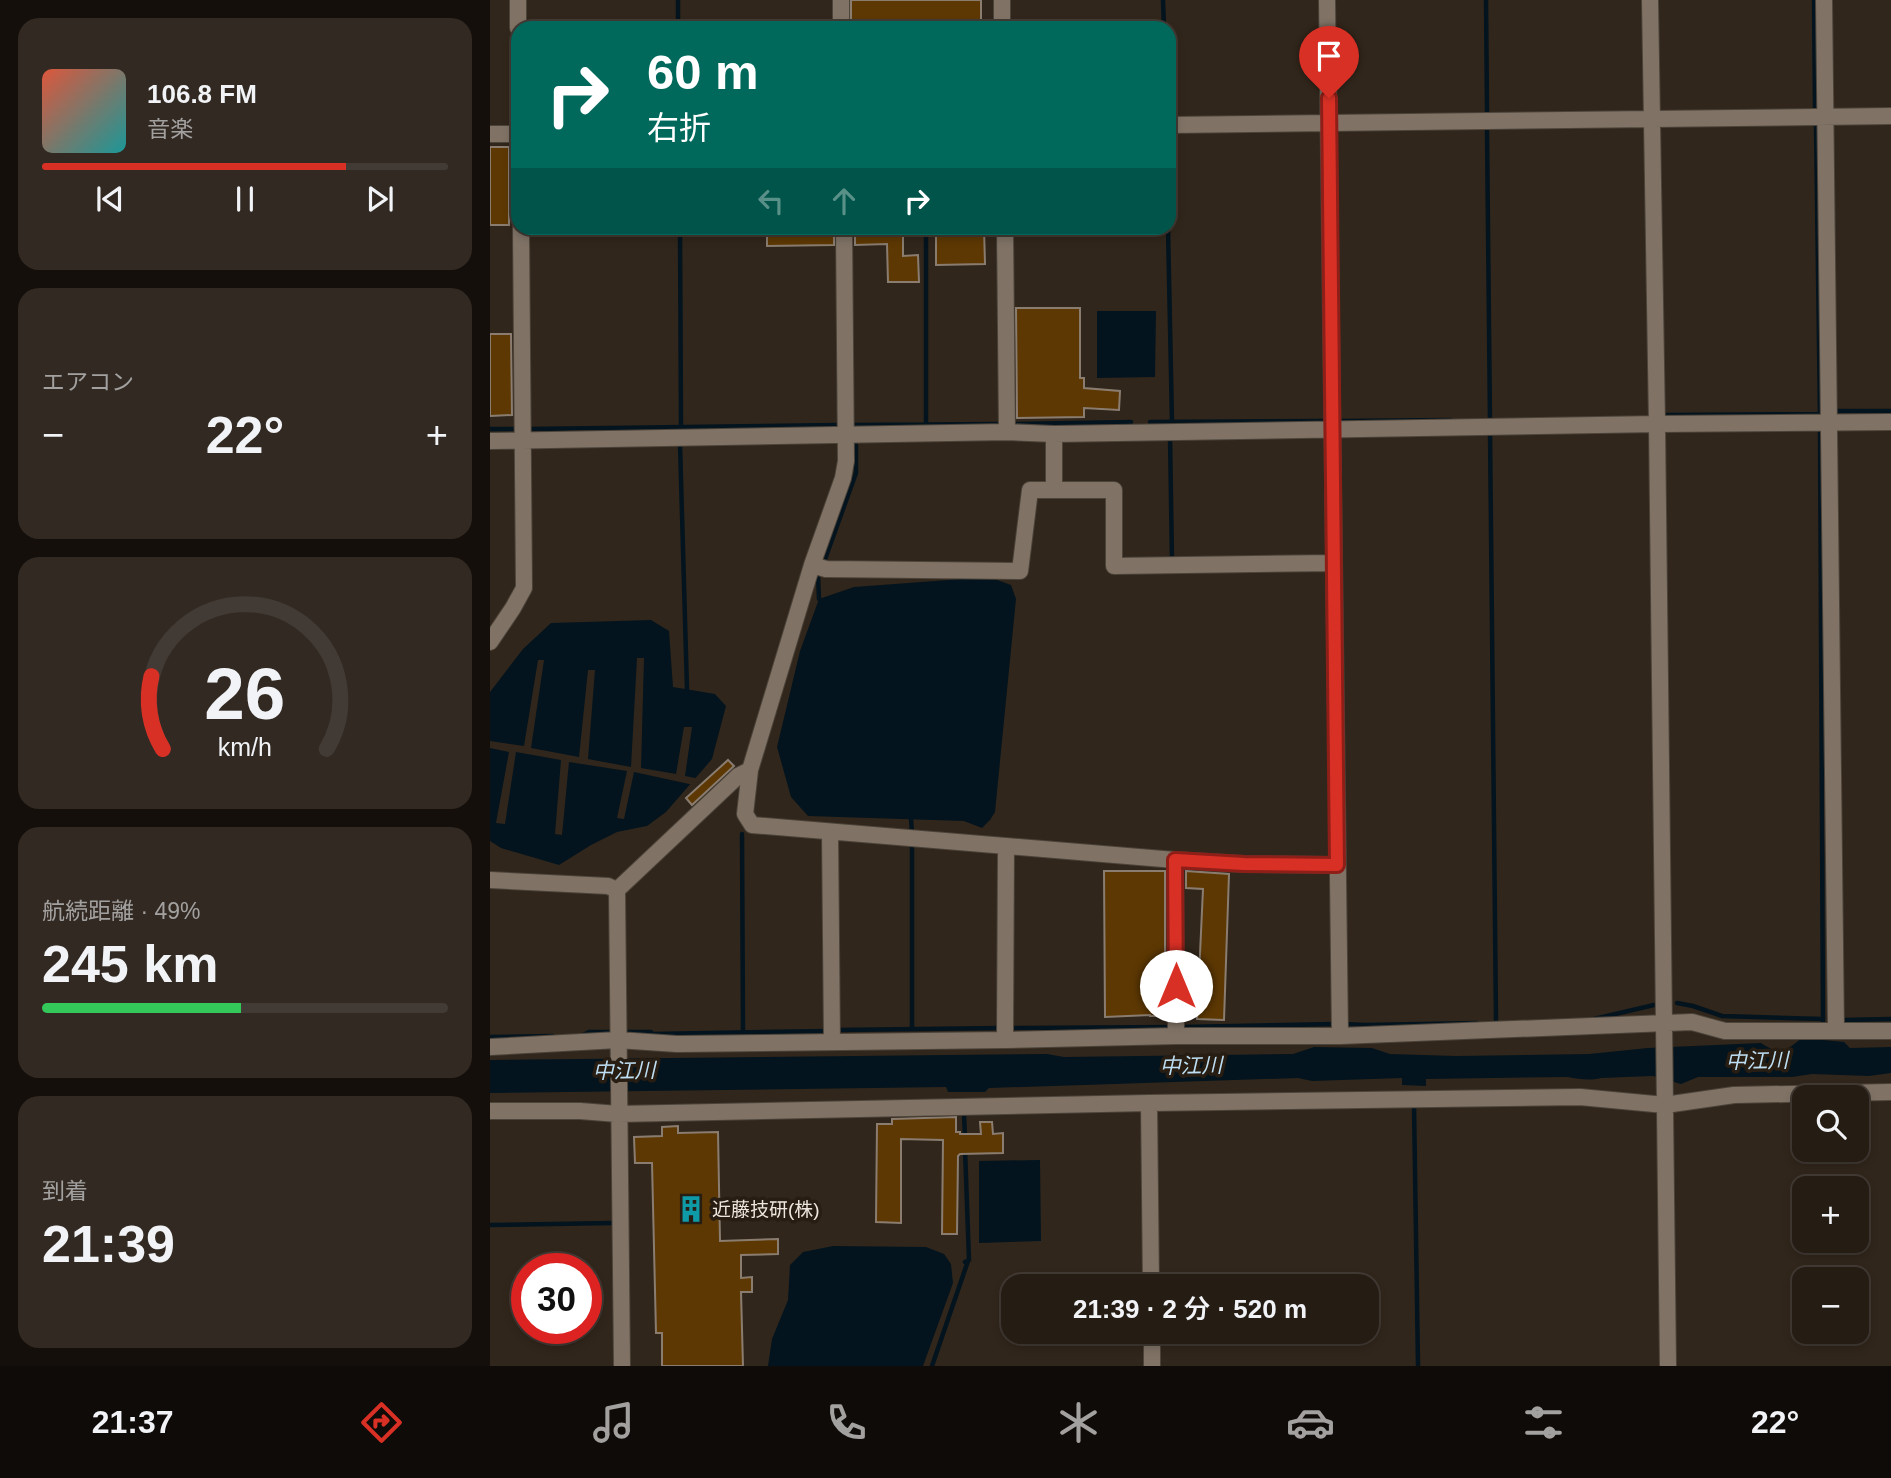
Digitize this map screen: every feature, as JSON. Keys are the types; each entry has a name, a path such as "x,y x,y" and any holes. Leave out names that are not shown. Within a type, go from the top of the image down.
{"street":[{"path":"518,0 518,21"},
{"path":"841,0 841,21"},
{"path":"1002,0 1002,21"},
{"path":"1327,0 1340,1035"},
{"path":"1650,0 1668,1366"},
{"path":"1824,0 1836,1031"},
{"path":"1176,125 1891,116"},
{"path":"490,134 511,134"},
{"path":"490,642 523,588 521,235"},
{"path":"844,235 846,461 843,478 811,565 750,770 745,814 752,825 1175,860 1337,865"},
{"path":"1005,235 1007,432"},
{"path":"490,441 1891,422"},
{"path":"1054,434 1054,490"},
{"path":"811,565 826,569 1020,571 1030,490 1114,490 1114,566 1334,564"},
{"path":"622,1366 617,890 738,776 750,770"},
{"path":"831,833 832,1042"},
{"path":"1005,1040 1006,846"},
{"path":"1175,860 1176,1036"},
{"path":"490,880 608,886 617,890"},
{"path":"490,1047 1340,1035 1692,1022 1725,1031 1891,1031"},
{"path":"490,1111 1580,1097 1665,1099 1734,1095 1891,1093"},
{"path":"1149,1103 1151,1274"},
{"path":"1152,1344 1152,1366"}],"water":[{"path":"1097,311 1156,311 1155,377 1097,378"},
{"path":"989,577 1011,585 1016,599 995,812 990,820 982,828 964,821 808,816 791,797 777,747 800,651 819,599 854,587"},
{"path":"651,620 669,631 673,687 715,694 726,706 712,759 666,812 647,826 617,832 559,865 501,848 490,841 490,692 523,649 551,623"},
{"name":"中江川","path":"1802,1038 1844,1042 1850,1048 1891,1047 1891,1073 1869,1076 1812,1074 1792,1077 1698,1077 1681,1084 1653,1076 1589,1080 1568,1077 1426,1079 1426,1086 1402,1085 1402,1078 1312,1081 1298,1078 989,1088 985,1092 948,1092 946,1087 490,1093 490,1060 1293,1054 1314,1047 1372,1048 1390,1054 1456,1056 1589,1054 1648,1048 1761,1043 1782,1050"},
{"path":"1040,1160 1041,1241 979,1243 979,1161"},
{"path":"833,1246 926,1247 944,1254 951,1264 953,1283 923,1366 768,1366 772,1339 788,1300 790,1265 803,1252"}],"pier":[{"path":"637,658 644,658 641,768 676,774 684,727 692,727 685,776 700,779 694,785 634,772 624,819 617,818 627,771 569,762 562,835 555,834 561,760 516,752 505,824 496,823 509,752 490,748 490,741 524,746 538,660 544,660 531,748 579,757 588,670 595,670 588,759 631,767"}],"building":[{"path":"851,0 981,0 981,21 851,21"},
{"path":"490,147 509,147 509,225 490,225"},
{"path":"767,235 834,235 834,245 767,246"},
{"path":"855,235 903,235 903,256 918,255 919,282 888,282 887,244 855,245"},
{"path":"936,235 984,235 985,264 936,265"},
{"path":"1016,308 1080,308 1080,378 1084,378 1084,388 1120,391 1119,410 1084,408 1084,417 1017,418"},
{"path":"490,334 511,334 512,415 490,416"},
{"path":"728,760 734,766 692,805 686,798"},
{"path":"1104,871 1165,871 1165,1016 1105,1017"},
{"path":"1186,871 1229,874 1224,1020 1197,1019 1203,889 1186,888"},
{"path":"956,1117 956,1132 960,1134 981,1134 980,1122 992,1122 993,1134 1003,1133 1003,1153 958,1156 957,1234 942,1234 943,1140 901,1139 901,1223 876,1222 877,1124 892,1124 892,1119"},
{"name":"近藤技研(株)","path":"678,1126 678,1133 718,1132 720,1241 778,1239 778,1254 741,1255 741,1278 752,1277 752,1292 741,1292 743,1366 662,1366 662,1333 656,1333 652,1163 635,1163 634,1137 662,1136 662,1127"}],"waterway":[{"path":"678,0 678,21"},
{"path":"1163,0 1164,21"},
{"path":"1486,0 1487,112"},
{"path":"1814,0 1815,107"},
{"path":"1816,125 1820,416"},
{"path":"1487,131 1490,422"},
{"path":"680,235 681,427"},
{"path":"926,235 926,425"},
{"path":"1168,235 1172,422"},
{"path":"1832,411 1891,411"},
{"path":"1664,415 1820,414"},
{"path":"1339,421 1451,420"},
{"path":"1150,422 1325,421"},
{"path":"1014,424 1131,422"},
{"path":"852,425 1001,424"},
{"path":"527,429 841,425"},
{"path":"1820,428 1823,1027"},
{"path":"490,429 518,429"},
{"path":"1490,430 1496,1022"},
{"path":"1170,436 1172,561"},
{"path":"680,444 687,689"},
{"path":"824,562 856,473 856,445"},
{"path":"818,575 819,599"},
{"path":"911,819 912,833"},
{"path":"742,834 743,1032"},
{"path":"912,847 912,1029"},
{"path":"1677,1003 1722,1016 1823,1019"},
{"path":"1594,1019 1654,1005"},
{"path":"1841,1020 1891,1019"},
{"path":"1345,1024 1477,1023"},
{"path":"1182,1027 1335,1024"},
{"path":"1010,1028 1173,1027"},
{"path":"836,1030 1002,1028"},
{"path":"625,1032 652,1034 827,1031"},
{"path":"583,1035 589,1032 609,1032"},
{"path":"490,1037 553,1036"},
{"path":"1414,1105 1418,1366"},
{"path":"964,1115 965,1137"},
{"path":"965,1149 969,1260 965,1262"},
{"path":"490,1225 612,1223"},
{"path":"932,1366 968,1261"}],"place":[{"name":"近藤技研(株)","path":"691,1209"}],"route":[{"path":"1176,986 1175,860 1337,865 1329,98"}]}
